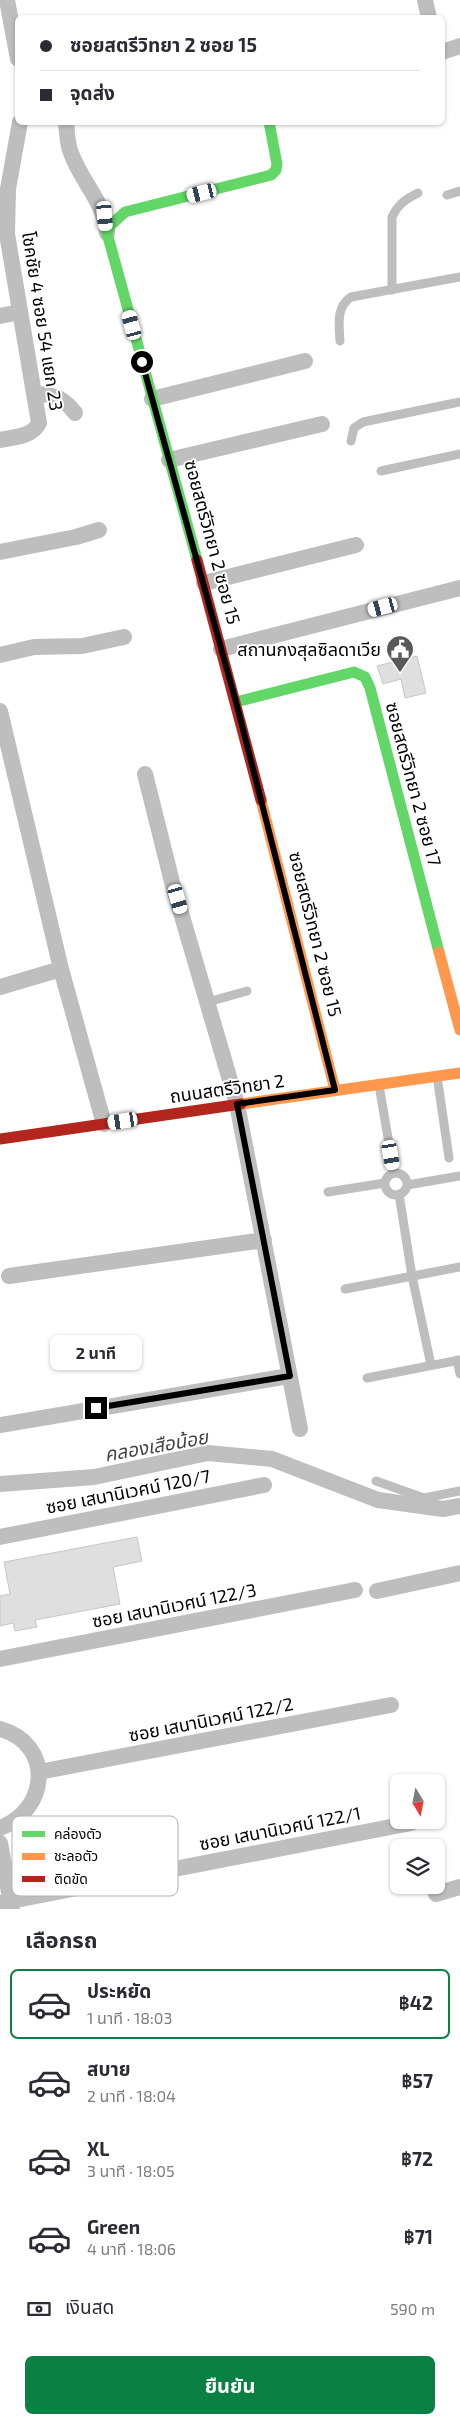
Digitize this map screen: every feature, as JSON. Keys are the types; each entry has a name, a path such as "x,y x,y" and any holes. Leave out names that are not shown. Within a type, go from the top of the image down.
{"street":[{"path":"7,0 7,36 15,53"},
{"path":"425,0 428,15"},
{"path":"445,51 460,46"},
{"name":"โชคชัย 4 ซอย 54 แยก 23","path":"0,440 28,434 36,429 39,423 7,234 8,190 19,125"},
{"path":"66,125 70,152 88,187 100,203 105,216 107,233"},
{"path":"107,233 111,225 126,212 271,175 276,170 277,164 270,125"},
{"name":"ซอยสตรีวิทยา 2 ซอย 15","path":"107,233 236,702 335,1090"},
{"path":"0,316 20,312"},
{"path":"152,399 306,361"},
{"path":"35,394 45,393 56,396 68,403 75,413"},
{"path":"169,460 322,424"},
{"path":"0,552 76,537 100,530"},
{"path":"204,583 356,545"},
{"path":"221,649 460,588"},
{"path":"0,655 34,647 82,646 124,637"},
{"name":"ซอยสตรีวิทยา 2 ซอย 17","path":"236,702 354,672 361,673 365,677 370,688 460,1030"},
{"path":"0,711 61,969 104,1124"},
{"path":"145,774 172,882 237,1104 300,1428"},
{"path":"0,987 61,969"},
{"name":"ถนนสตรีวิทยา 2","path":"0,1139 460,1073"},
{"path":"9,1276 264,1240"},
{"path":"0,1425 290,1376"},
{"name":"ซอย เสนานิเวศน์ 120/7","path":"0,1537 264,1485"},
{"path":"377,1591 460,1573"},
{"name":"ซอย เสนานิเวศน์ 122/3","path":"0,1658 355,1590"},
{"name":"ซอย เสนานิเวศน์ 122/2","path":"38,1772 390,1705"},
{"path":"0,1729 13,1734 23,1741 30,1750 38,1772 38,1788 33,1802 21,1816"},
{"path":"0,1828 12,1822"},
{"name":"ซอย เสนานิเวศน์ 122/1","path":"178,1870 390,1827"},
{"path":"0,1843 7,1904"},
{"path":"445,1891 460,1887"},
{"name":"ซอย เสนานิเวศน์ 122/1","path":"7,1904 47,1896"}],"lane":[{"path":"447,194 460,191"},
{"path":"392,290 392,217 396,207 418,193"},
{"path":"340,341 340,309 343,302 350,297 460,277"},
{"path":"351,441 354,428 363,422 460,402"},
{"path":"381,471 460,454"},
{"path":"208,1002 247,991"},
{"path":"436,1076 449,1158"},
{"path":"379,1084 394,1173"},
{"path":"394,1173 406,1178 407,1185 405,1191 399,1194 392,1194 387,1190 385,1183 388,1177 394,1173"},
{"path":"407,1185 460,1176"},
{"path":"328,1192 385,1183"},
{"path":"399,1194 412,1276 431,1364"},
{"path":"345,1289 460,1267"},
{"path":"367,1378 458,1360 460,1374"},
{"path":"376,1481 424,1498 460,1491"}],"building":[{"name":"สถานกงสุลซิลดาเวีย","path":"417,656 426,693 405,698 401,679 383,684 377,666"},
{"path":"137,1537 142,1561 113,1567 120,1604 35,1620 37,1627 15,1631 13,1623 0,1626 0,1596 10,1594 4,1562"}],"waterway":[{"name":"คลองเสือน้อย","path":"0,1484 94,1477 208,1453 272,1459 378,1500 443,1509 460,1506"}],"traffic: fast":[{"path":"197,560 107,233 111,225 125,212 271,175 276,170 277,164 270,125"},
{"path":"236,702 354,672 365,677 370,688 439,952"}],"traffic: slow":[{"path":"261,800 335,1090"},
{"path":"439,952 460,1030"},
{"path":"241,1104 460,1073"}],"traffic: jam":[{"path":"197,560 261,800"},
{"path":"0,1139 241,1104"}],"place":[{"name":"สถานกงสุลซิลดาเวีย","path":"400,673"}],"route":[{"path":"96,1408 290,1376 237,1104 335,1090 236,702 142,362"}]}
